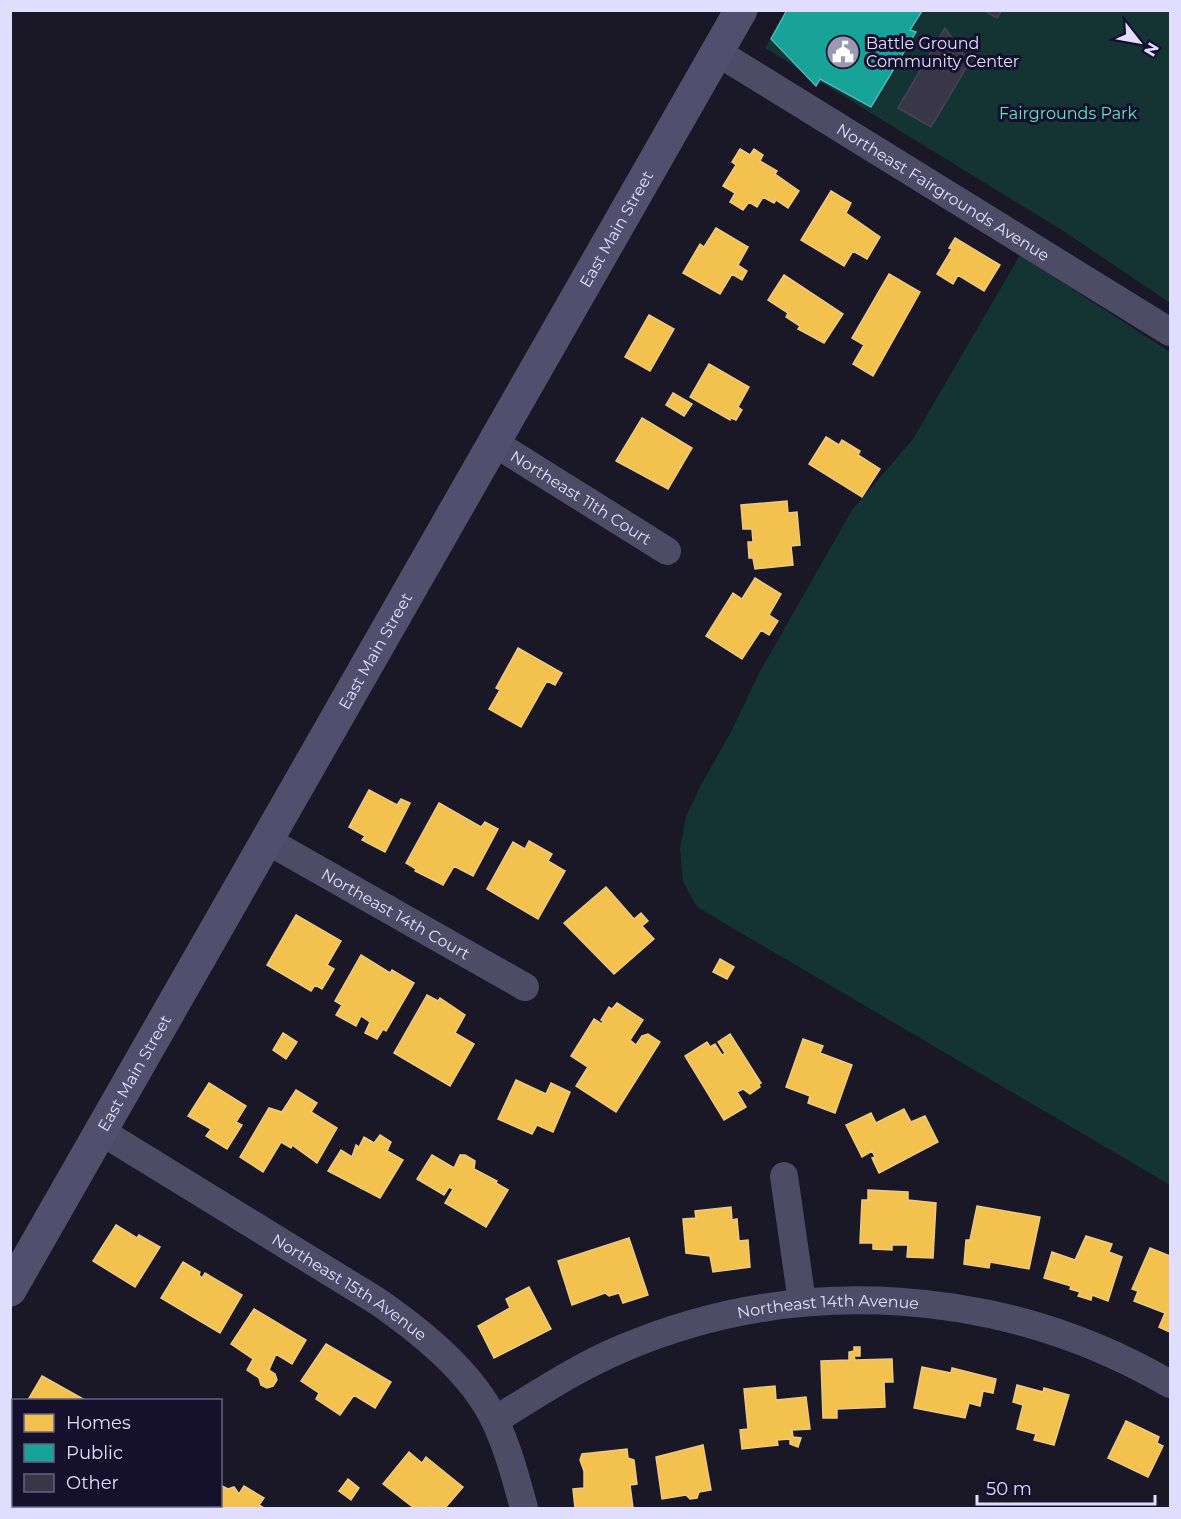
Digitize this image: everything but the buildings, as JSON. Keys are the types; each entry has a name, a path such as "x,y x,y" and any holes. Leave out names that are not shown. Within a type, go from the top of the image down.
{"main road":[{"name":"East Main Street","path":"10,1290 741,10"}],"street":[{"name":"Northeast Fairgrounds Avenue","path":"717,52 1170,332"},
{"name":"Northeast 11th Court","path":"494,442 667,550"},
{"name":"Northeast 14th Court","path":"268,841 525,987"},
{"name":"Northeast 15th Avenue","path":"102,1132 377,1301 415,1328 448,1359 495,1420 524,1509"},
{"path":"784,1176 802,1302"},
{"name":"Northeast 14th Avenue","path":"495,1420 583,1366 621,1349 710,1318 802,1302 854,1299 906,1301 999,1315 1078,1340 1117,1356 1170,1384"}],"green space":[{"name":"Fairgrounds Park","path":"787,11 1170,11 1170,303 1065,232 765,48"},
{"path":"1020,255 1170,352 1170,1185 697,907 683,882 680,849 686,816 732,730 759,673 852,510 913,439"}],"place":[{"name":"Battle Ground Community Center","path":"843,52"}]}
